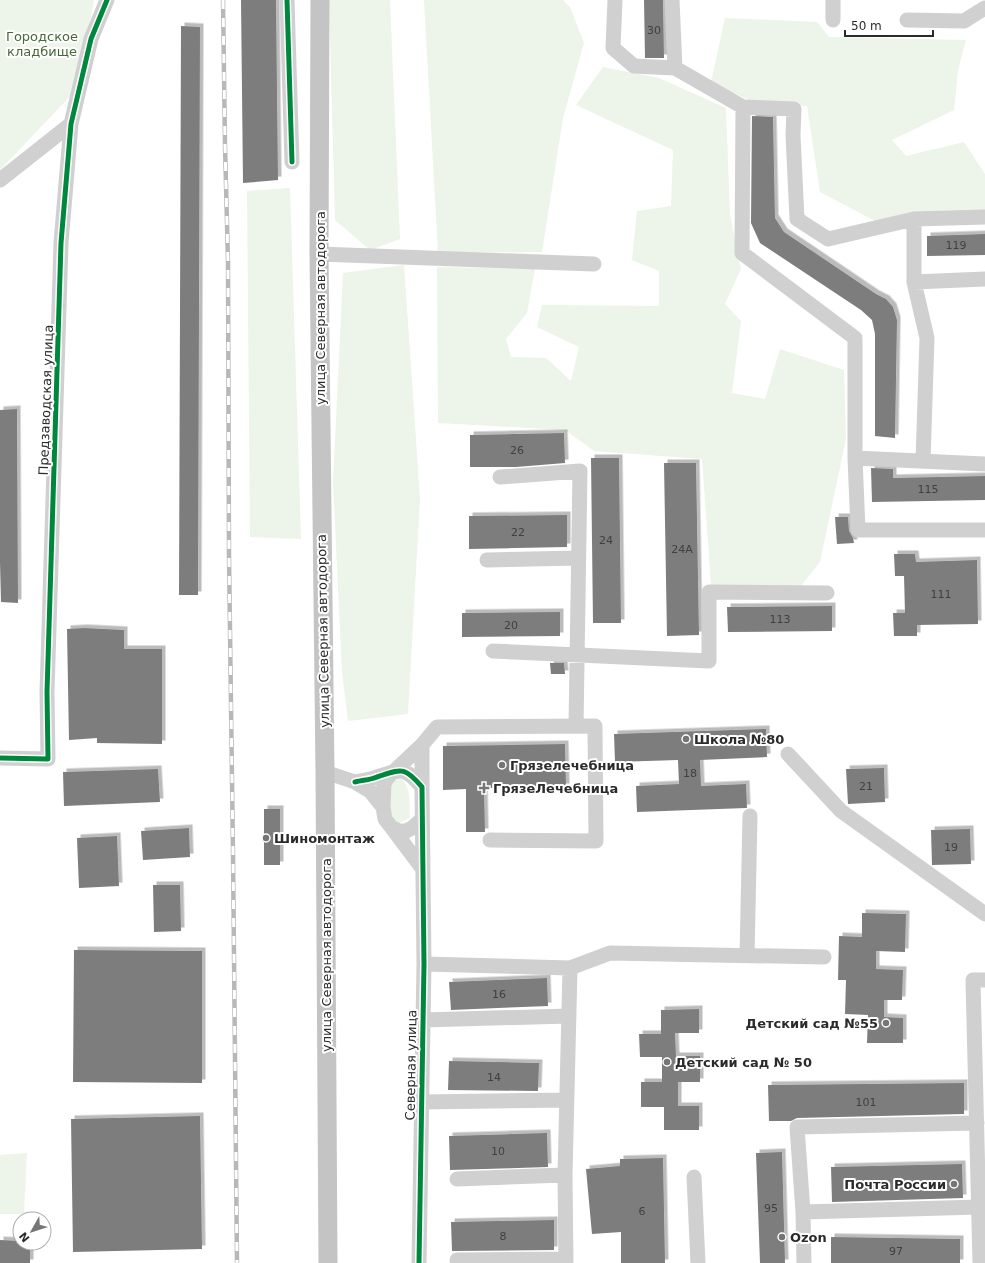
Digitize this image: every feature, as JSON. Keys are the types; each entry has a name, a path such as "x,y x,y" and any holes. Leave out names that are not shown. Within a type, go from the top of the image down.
{"main road":[{"name":"улица Северная автодорога","path":"320,0 319,254 325,772 328,1263"}],"street":[{"name":"Предзаводская улица","path":"0,758 48,759 47,692 61,243 71,124 91,39 107,0"},
{"path":"287,0 292,162"},
{"path":"615,0 613,48 634,66 675,68 743,107 794,109 793,135 797,219 828,238 914,219 985,217"},
{"path":"672,0 675,68"},
{"path":"833,0 833,20"},
{"path":"907,20 964,21 985,8"},
{"path":"743,107 742,253 855,338 855,458 858,530 985,530"},
{"path":"0,180 71,124"},
{"path":"914,219 914,282 927,338 923,461"},
{"path":"319,254 594,264"},
{"path":"914,282 985,279"},
{"path":"855,458 985,464"},
{"path":"500,477 580,471 576,726"},
{"path":"487,560 578,558"},
{"path":"493,651 709,661 709,592 827,593"},
{"path":"422,868 385,819 383,807 384,783 389,776 422,745 437,727 595,726 596,841 490,840"},
{"path":"392,828 399,831 406,831 422,819 422,745"},
{"path":"788,754 841,811 985,914"},
{"path":"356,782 375,778 396,770 402,770 410,774 422,787"},
{"path":"325,772 356,782 370,791 383,807"},
{"path":"747,956 750,816"},
{"name":"Северная улица","path":"419,1263 424,964 422,819"},
{"path":"424,964 570,968 610,953 824,957"},
{"path":"457,1260 566,1261 565,1175 570,968"},
{"path":"982,1254 979,1206 973,980 985,980"},
{"path":"423,1020 569,1016"},
{"path":"421,1102 567,1100"},
{"path":"804,1263 803,1212 797,1127 977,1123"},
{"path":"457,1179 565,1175"},
{"path":"694,1177 698,1263"},
{"path":"803,1212 979,1206"}],"green space":[{"name":"Городское кладбище","path":"0,0 94,0 78,88 0,170"},
{"path":"329,0 390,0 400,239 370,250 335,220"},
{"path":"424,0 563,0 570,7 584,43 563,118 542,252 438,253"},
{"path":"725,18 817,22 829,37 966,40 958,70 954,110 892,140 906,156 964,142 985,174 985,222 879,223 820,192 807,106 755,103 711,82"},
{"path":"603,67 659,78 726,108 730,215 741,269 725,304 741,321 732,393 765,399 780,349 844,370 846,439 820,562 801,586 711,585 702,459 594,451 565,430 438,423 437,267 535,269 527,313 506,339 511,357 546,358 571,381 579,347 537,327 542,305 659,306 659,271 632,260 637,211 671,206 673,150 576,105"},
{"path":"290,188 301,539 250,537 247,191"},
{"path":"404,265 420,498 408,714 348,721 342,672 333,482 343,273"},
{"path":"401,779 405,782 407,787 410,802 410,818 397,824 389,818 389,786 394,780"},
{"path":"27,1153 24,1211 12,1211 12,1214 0,1214 0,1155"}],"building":[{"path":"241,0 276,0 278,180 243,183"},
{"path":"644,0 663,0 664,58 645,58"},
{"path":"181,26 200,27 198,595 179,595"},
{"path":"752,116 773,117 775,218 784,232 876,294 886,299 893,307 897,320 895,438 875,436 875,334 872,320 861,310 760,243 751,223"},
{"path":"985,234 985,255 927,256 927,236"},
{"path":"17,409 18,603 1,602 0,562 0,410"},
{"path":"564,433 565,463 516,467 470,467 470,435"},
{"path":"591,458 619,458 621,623 593,623"},
{"path":"664,463 696,463 699,635 667,636"},
{"path":"871,468 893,469 893,478 985,476 985,500 872,502"},
{"path":"567,515 567,547 469,549 469,516"},
{"path":"835,517 848,517 849,531 854,543 837,544"},
{"path":"894,554 915,554 916,562 977,560 978,624 917,625 917,636 894,636 893,613 905,613 904,576 895,576"},
{"path":"832,606 832,631 728,632 727,607"},
{"path":"560,612 560,636 462,637 462,613"},
{"path":"84,628 124,630 124,649 162,649 162,744 97,743 97,738 69,740 67,629"},
{"path":"550,663 564,663 565,674 551,674"},
{"path":"766,729 767,757 700,760 701,786 746,784 747,808 637,812 636,786 679,784 678,760 615,762 614,734"},
{"name":"ГрязеЛечебница","path":"565,744 566,787 484,788 485,832 466,832 466,789 443,790 443,746"},
{"path":"884,768 885,802 848,804 846,769"},
{"path":"158,769 160,802 64,806 63,772"},
{"path":"264,809 280,809 280,865 264,865"},
{"path":"189,828 190,857 143,860 141,831"},
{"path":"970,829 971,864 932,865 931,830"},
{"path":"117,836 119,886 79,888 77,838"},
{"path":"153,885 180,885 181,931 154,932"},
{"path":"862,913 906,914 905,952 876,951 876,969 903,970 902,1000 884,1000 884,1017 903,1018 903,1043 867,1043 868,1015 845,1014 846,980 838,980 839,936 862,937"},
{"path":"74,950 202,951 202,1083 73,1082"},
{"path":"547,978 548,1006 451,1010 449,982"},
{"path":"699,1009 699,1033 675,1033 676,1056 700,1056 700,1082 678,1082 678,1106 699,1106 699,1130 664,1130 664,1107 641,1107 641,1082 662,1082 662,1057 640,1057 639,1034 661,1034 661,1010"},
{"path":"449,1061 539,1063 538,1091 448,1090"},
{"path":"964,1083 964,1114 797,1118 791,1121 769,1121 768,1085"},
{"path":"200,1116 202,1249 73,1252 71,1119"},
{"path":"547,1133 548,1167 450,1170 449,1136"},
{"path":"782,1152 785,1263 760,1263 756,1153"},
{"path":"663,1158 665,1263 621,1263 621,1232 592,1234 586,1169 620,1166 620,1159"},
{"path":"962,1164 963,1198 832,1202 831,1167"},
{"path":"554,1220 554,1250 452,1251 451,1222"},
{"path":"831,1237 960,1239 960,1263 831,1263"},
{"path":"0,1240 12,1241 12,1251 30,1251 30,1263 0,1263"}],"railway":[{"path":"223,0 228,262 229,556 237,1263"}],"cycle path":[{"path":"0,758 48,759 47,692 61,243 71,124 91,39 107,0"},
{"path":"287,0 292,162"},
{"path":"355,782 372,779 392,772 402,771 411,775 422,787 424,964 419,1263"}],"place":[{"name":"Школа №80","path":"686,739"},
{"name":"Грязелечебница","path":"502,765"},
{"name":"ГрязеЛечебница","path":"484,788"},
{"name":"Шиномонтаж","path":"266,838"},
{"name":"Детский сад №55","path":"886,1023"},
{"name":"Детский сад № 50","path":"667,1062"},
{"name":"Почта России","path":"954,1184"},
{"name":"Ozon","path":"782,1237"}]}
